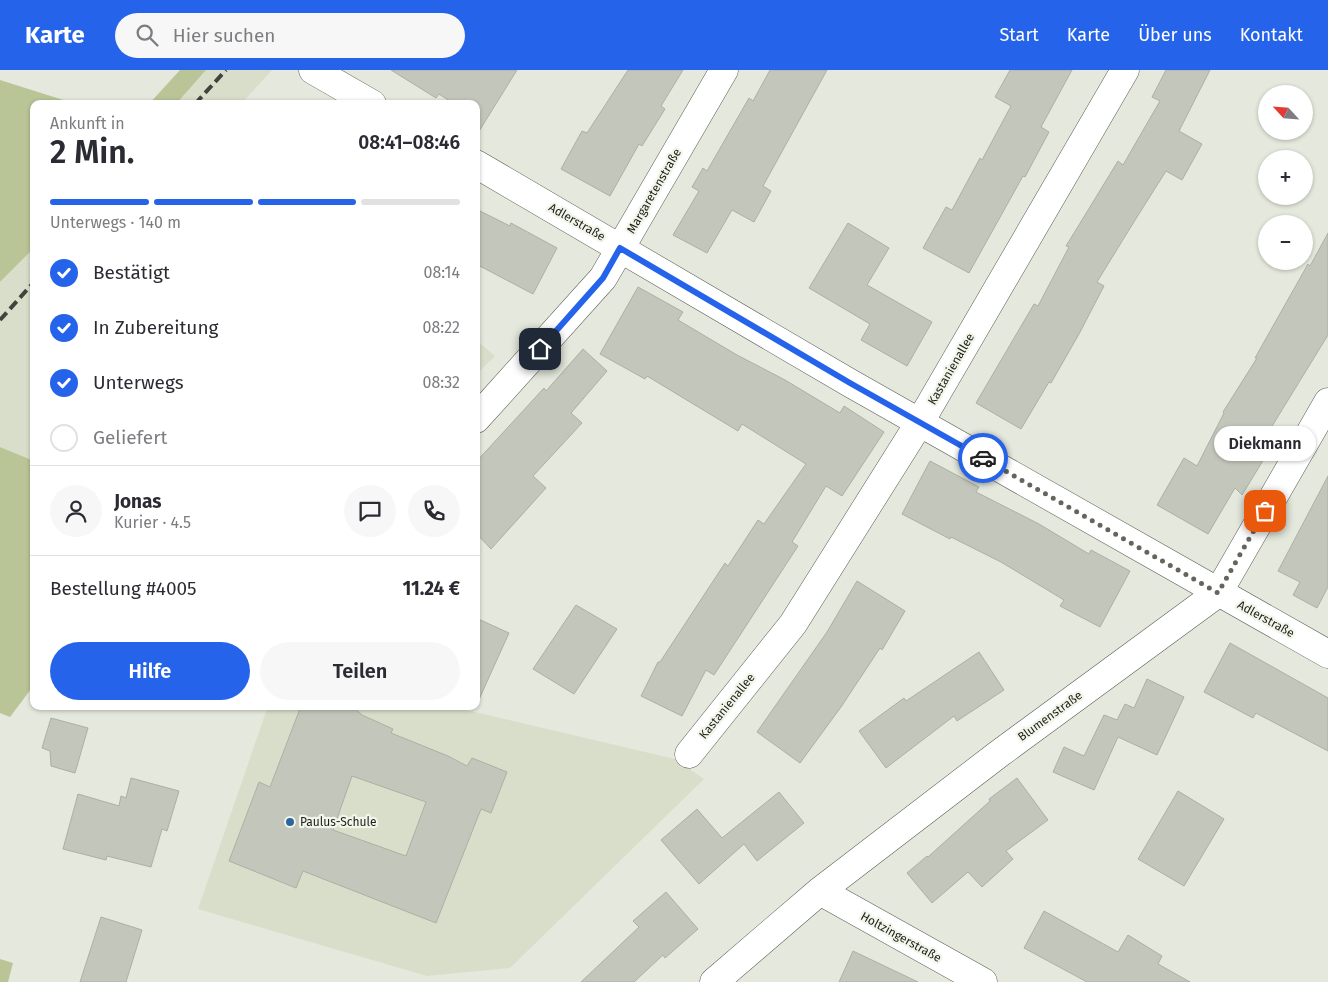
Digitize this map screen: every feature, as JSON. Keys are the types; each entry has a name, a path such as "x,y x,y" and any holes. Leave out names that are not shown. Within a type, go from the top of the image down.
{"street":[{"path":"313,70 365,100"},
{"name":"Margaretenstraße","path":"480,415 603,278 724,70"},
{"name":"Kastanienallee","path":"689,754 792,624 920,422 1125,70"},
{"name":"Adlerstraße","path":"480,166 920,422 1328,654"},
{"name":"Blumenstraße","path":"714,982 820,891 1000,753 1218,593 1328,402"},
{"name":"Holtzingerstraße","path":"820,891 983,982"}],"shaded area":[{"path":"206,70 272,70 245,100 180,100"},
{"path":"30,252 30,459 0,447 0,282"},
{"path":"480,343 495,356 480,371"},
{"path":"267,710 466,710 675,759 704,779 510,968 427,976 198,909"}],"green space":[{"path":"180,70 206,70 180,100 153,100"},
{"path":"0,80 63,100 30,100 30,252 0,282"},
{"path":"0,447 30,459 30,690 10,717 0,713"},
{"path":"0,959 13,963 8,982 0,982"}],"building":[{"path":"391,70 517,70 480,130 480,100 448,100 439,94 436,98"},
{"path":"628,70 683,70 661,106 665,109 642,146 639,144 610,196 561,169 582,131 587,133"},
{"path":"770,70 827,70 763,186 771,191 754,222 732,210 707,253 673,235 699,191 692,187 703,168 707,171 749,98 753,101"},
{"path":"1010,70 1072,70 1041,127 1049,132 969,273 923,248 946,207 952,210 1011,106 995,97"},
{"path":"1166,70 1210,70 1179,131 1202,144 1182,180 1166,171 1097,282 1104,286 1051,383 1049,382 1021,429 976,403 1034,304 1038,306 1069,247 1066,246 1118,161 1123,165 1160,101 1152,97"},
{"path":"480,211 510,226 511,223 557,248 533,294 480,266"},
{"path":"848,223 889,248 867,285 932,322 907,366 861,340 870,324 809,288"},
{"path":"1328,233 1328,335 1258,449 1267,454 1242,495 1235,488 1208,534 1157,505 1184,458 1197,466 1223,412 1257,358 1255,358 1305,270 1313,270 1313,260"},
{"path":"638,287 683,312 678,320 737,355 785,380 840,413 844,406 884,432 842,496 826,486 792,542 798,546 714,675 706,670 682,716 641,696 658,662 660,662 725,563 728,566 758,520 764,524 806,464 742,424 738,431 647,376 645,379 600,354"},
{"path":"583,349 607,371 571,413 582,423 533,476 546,488 491,549 480,537 480,458 544,388 546,391"},
{"path":"930,461 979,487 976,492 1039,524 1089,554 1091,550 1130,571 1100,627 1060,606 1064,600 1001,562 951,537 950,539 902,514"},
{"path":"1328,476 1328,587 1317,608 1293,595 1300,582 1278,571"},
{"path":"857,581 905,611 882,650 880,648 841,707 800,763 757,732 827,632"},
{"path":"576,605 617,629 574,694 533,669"},
{"path":"480,620 509,633 480,697"},
{"path":"1230,643 1328,698 1328,751 1256,713 1253,718 1204,692"},
{"path":"979,652 1004,690 957,721 954,716 886,768 859,731 904,698 906,701"},
{"path":"1147,679 1184,697 1157,755 1118,737 1094,790 1053,772 1064,747 1084,756 1104,715 1117,720 1125,704 1134,708"},
{"name":"Paulus-Schule","path":"299,710 356,710 362,715 393,729 391,733 448,756 467,766 472,758 507,772 491,813 481,809 436,923 303,871 296,888 229,861 259,782 270,787","holes":["352,776 426,802 406,856 333,830"]},
{"path":"51,718 88,728 75,773 51,766 50,751 42,748"},
{"path":"131,778 179,791 167,831 162,829 151,867 107,856 106,860 63,849 78,794 119,806 121,796 126,798"},
{"path":"1017,778 1048,820 1006,851 1013,859 982,887 968,872 932,903 907,873 928,857 990,801 989,799"},
{"path":"1178,791 1224,819 1184,886 1138,859"},
{"path":"779,792 804,823 757,861 744,844 699,884 661,840 697,809 722,838"},
{"path":"666,892 698,929 665,958 663,955 634,982 581,982 639,927 633,921"},
{"path":"1044,911 1118,952 1128,935 1162,956 1158,964 1190,982 1087,982 1024,948"},
{"path":"101,917 142,930 126,982 80,982"},
{"path":"853,951 918,982 839,982"}],"railway":[{"path":"199,100 226,70"},
{"path":"0,320 30,286"}],"way so far":[{"path":"983,458 1218,593 1265,511"}],"place":[{"name":"Diekmann","path":"1265,511"},
{"name":"Paulus-Schule","path":"290,822"}],"route":[{"path":"540,349 603,278 620,248 850,383 983,458"}]}
